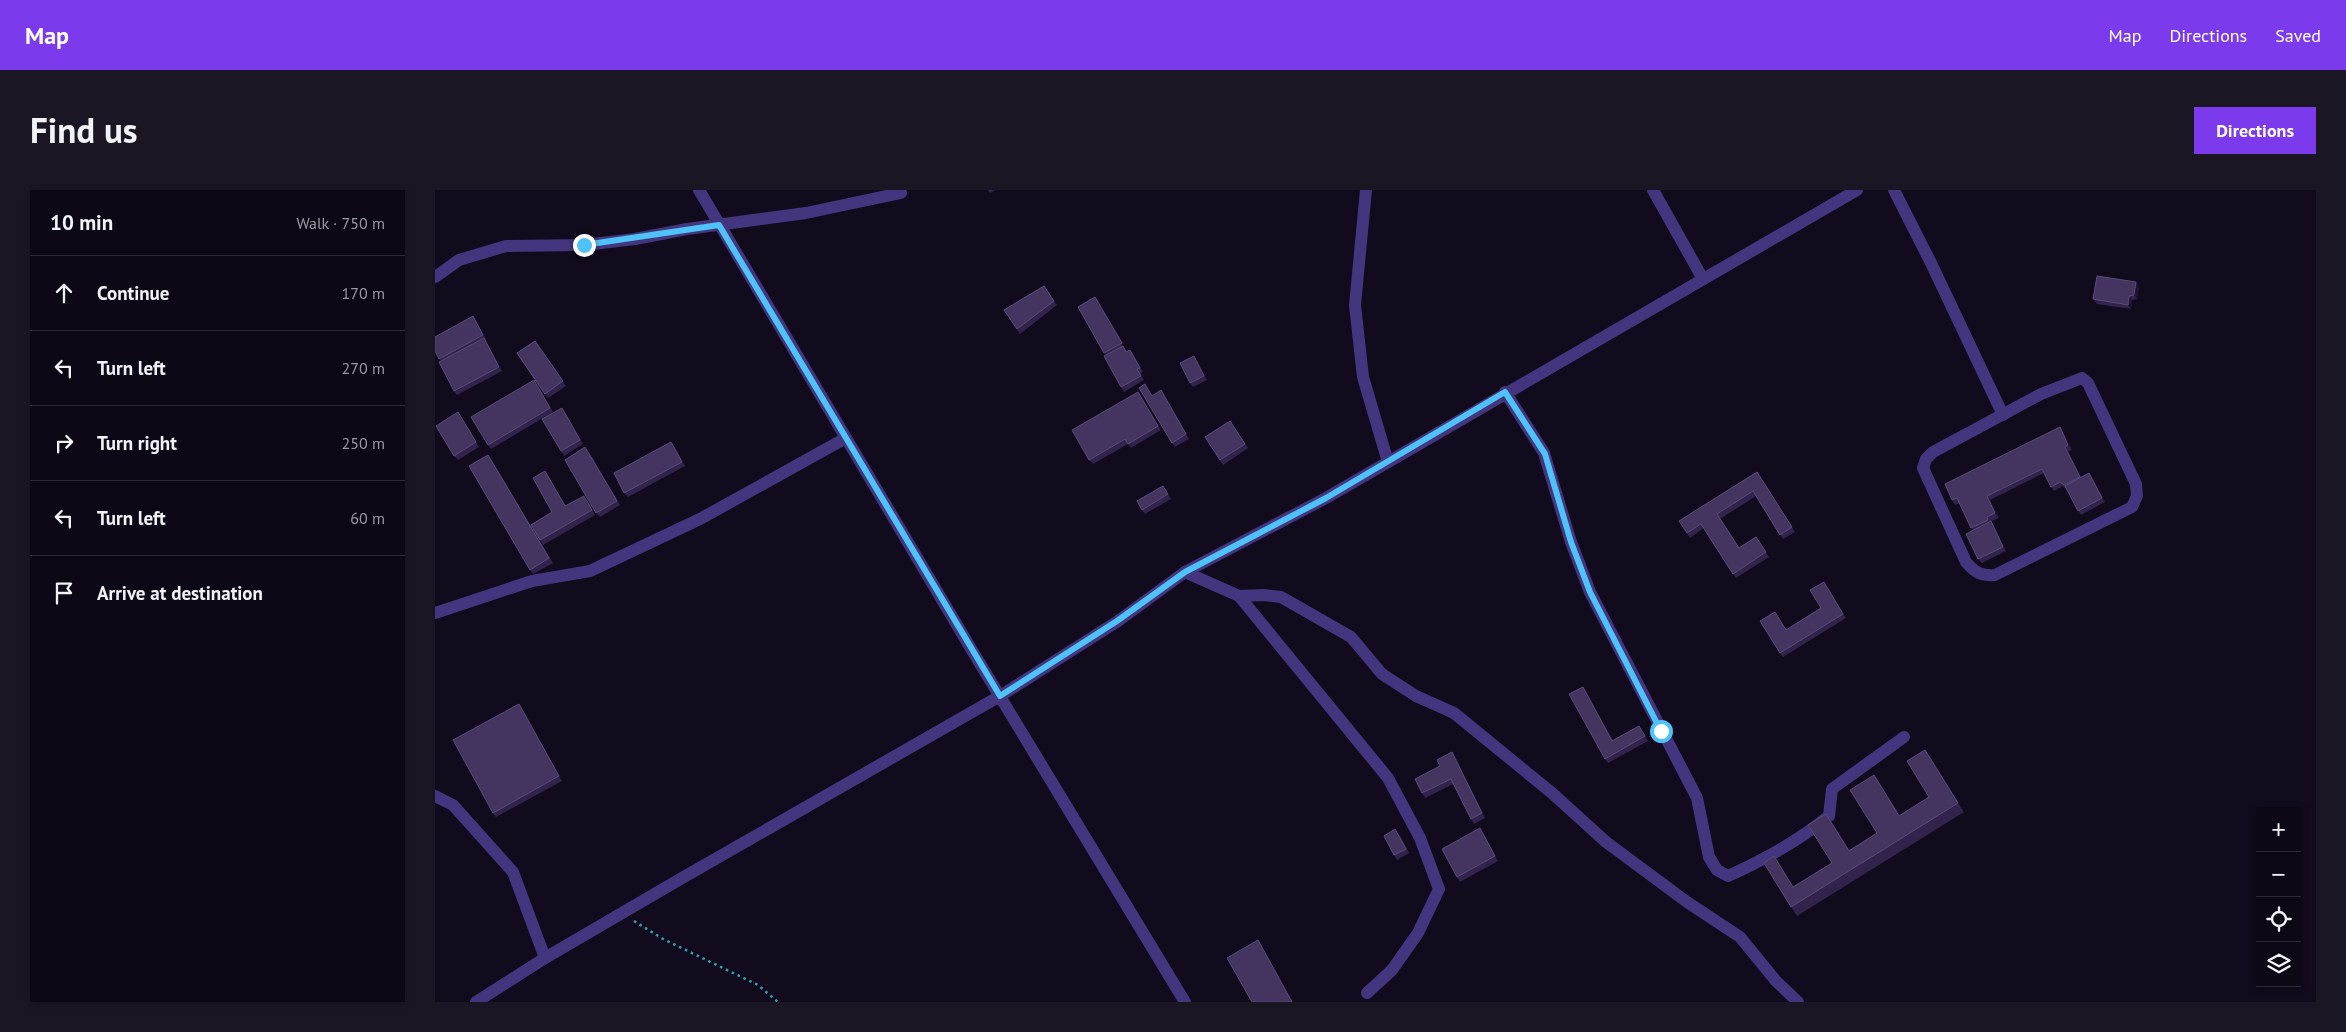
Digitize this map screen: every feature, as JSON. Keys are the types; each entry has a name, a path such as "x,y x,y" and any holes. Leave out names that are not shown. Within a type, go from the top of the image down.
{"street":[{"path":"699,190 1000,696 1185,1002"},
{"path":"1366,190 1355,305 1363,377 1388,462"},
{"path":"1653,190 1703,279"},
{"path":"476,1002 545,958 1000,696 1117,621 1185,572 1326,498 1505,392 1857,190"},
{"path":"1894,190 2003,415"},
{"path":"435,277 459,260 506,246 584,245 806,213 901,194"},
{"path":"2082,378 2088,383 2136,484 2137,496 2132,507 1995,575 1986,576 1974,572 1966,562 1923,468 1926,459 1933,452 2003,415 2041,394 2082,378"},
{"path":"1505,392 1545,454 1571,542 1590,592 1697,798 1709,856 1717,870 1728,876 1805,835 1829,816 1831,789 1904,737"},
{"path":"435,613 532,581 590,571 700,519 846,438"},
{"path":"1185,572 1239,596 1281,596 1351,637 1382,674 1416,696 1454,713 1607,842 1687,902 1740,937 1776,981 1798,1002"},
{"path":"1239,596 1388,778 1420,838 1439,889 1418,933 1392,970 1367,993"},
{"path":"435,796 453,805 513,872 545,958"}],"path":[{"path":"621,914 663,939 758,985 778,1002"}],"building":[{"path":"2097,276 2136,282 2134,295 2129,296 2128,305 2093,299"},
{"path":"1044,286 1054,301 1017,329 1004,310"},
{"path":"1095,297 1122,343 1104,353 1078,307"},
{"path":"473,316 483,335 439,359 435,351 435,337"},
{"path":"484,338 499,367 454,391 439,362"},
{"path":"535,341 563,381 545,394 517,353"},
{"path":"1123,346 1126,352 1130,350 1140,368 1137,369 1141,376 1121,387 1104,356"},
{"path":"1194,356 1204,376 1190,383 1180,363"},
{"path":"534,380 550,408 488,445 471,417"},
{"path":"1145,384 1152,396 1161,390 1186,434 1172,443 1139,388"},
{"path":"1138,392 1158,426 1128,444 1125,439 1089,460 1072,430"},
{"path":"562,408 580,440 561,451 542,419"},
{"path":"458,412 476,442 454,456 436,426"},
{"path":"1230,421 1245,444 1220,460 1205,437"},
{"path":"2060,427 2068,445 2065,447 2080,477 2064,485 2060,482 2051,487 2042,469 1987,496 1995,513 1987,517 1988,520 1971,528 1957,498 1952,500 1945,484"},
{"path":"671,442 682,462 624,493 614,473"},
{"path":"585,447 617,501 596,513 565,460"},
{"path":"488,455 549,558 530,570 469,466"},
{"path":"545,471 565,506 584,496 592,510 540,540 531,525 552,512 533,478"},
{"path":"1757,472 1792,527 1780,535 1753,491 1717,514 1739,548 1756,537 1766,552 1733,574 1701,524 1687,533 1679,521"},
{"path":"2089,473 2102,498 2078,511 2065,486"},
{"path":"1163,486 1168,494 1142,510 1137,501"},
{"path":"1991,521 2003,547 1978,559 1966,534"},
{"path":"1824,582 1843,614 1780,653 1760,621 1775,612 1786,630 1821,608 1810,590"},
{"path":"1583,687 1612,741 1639,726 1645,736 1605,759 1569,694"},
{"path":"519,704 559,776 493,813 453,740"},
{"path":"1925,750 1958,803 1791,907 1764,863 1774,856 1793,887 1832,863 1808,825 1826,814 1849,851 1877,833 1850,790 1874,775 1899,816 1929,797 1907,761"},
{"path":"1452,752 1482,813 1471,819 1451,779 1422,793 1415,779 1440,766 1437,760"},
{"path":"1480,828 1495,856 1457,877 1442,849"},
{"path":"1395,829 1406,849 1394,855 1384,836"},
{"path":"1258,940 1292,1002 1252,1002 1227,958"}],"route":[{"path":"584,245 635,239 719,225 1000,696 1117,621 1185,572 1326,498 1505,392 1545,454 1571,542 1590,592 1628,662 1661,731"}]}
